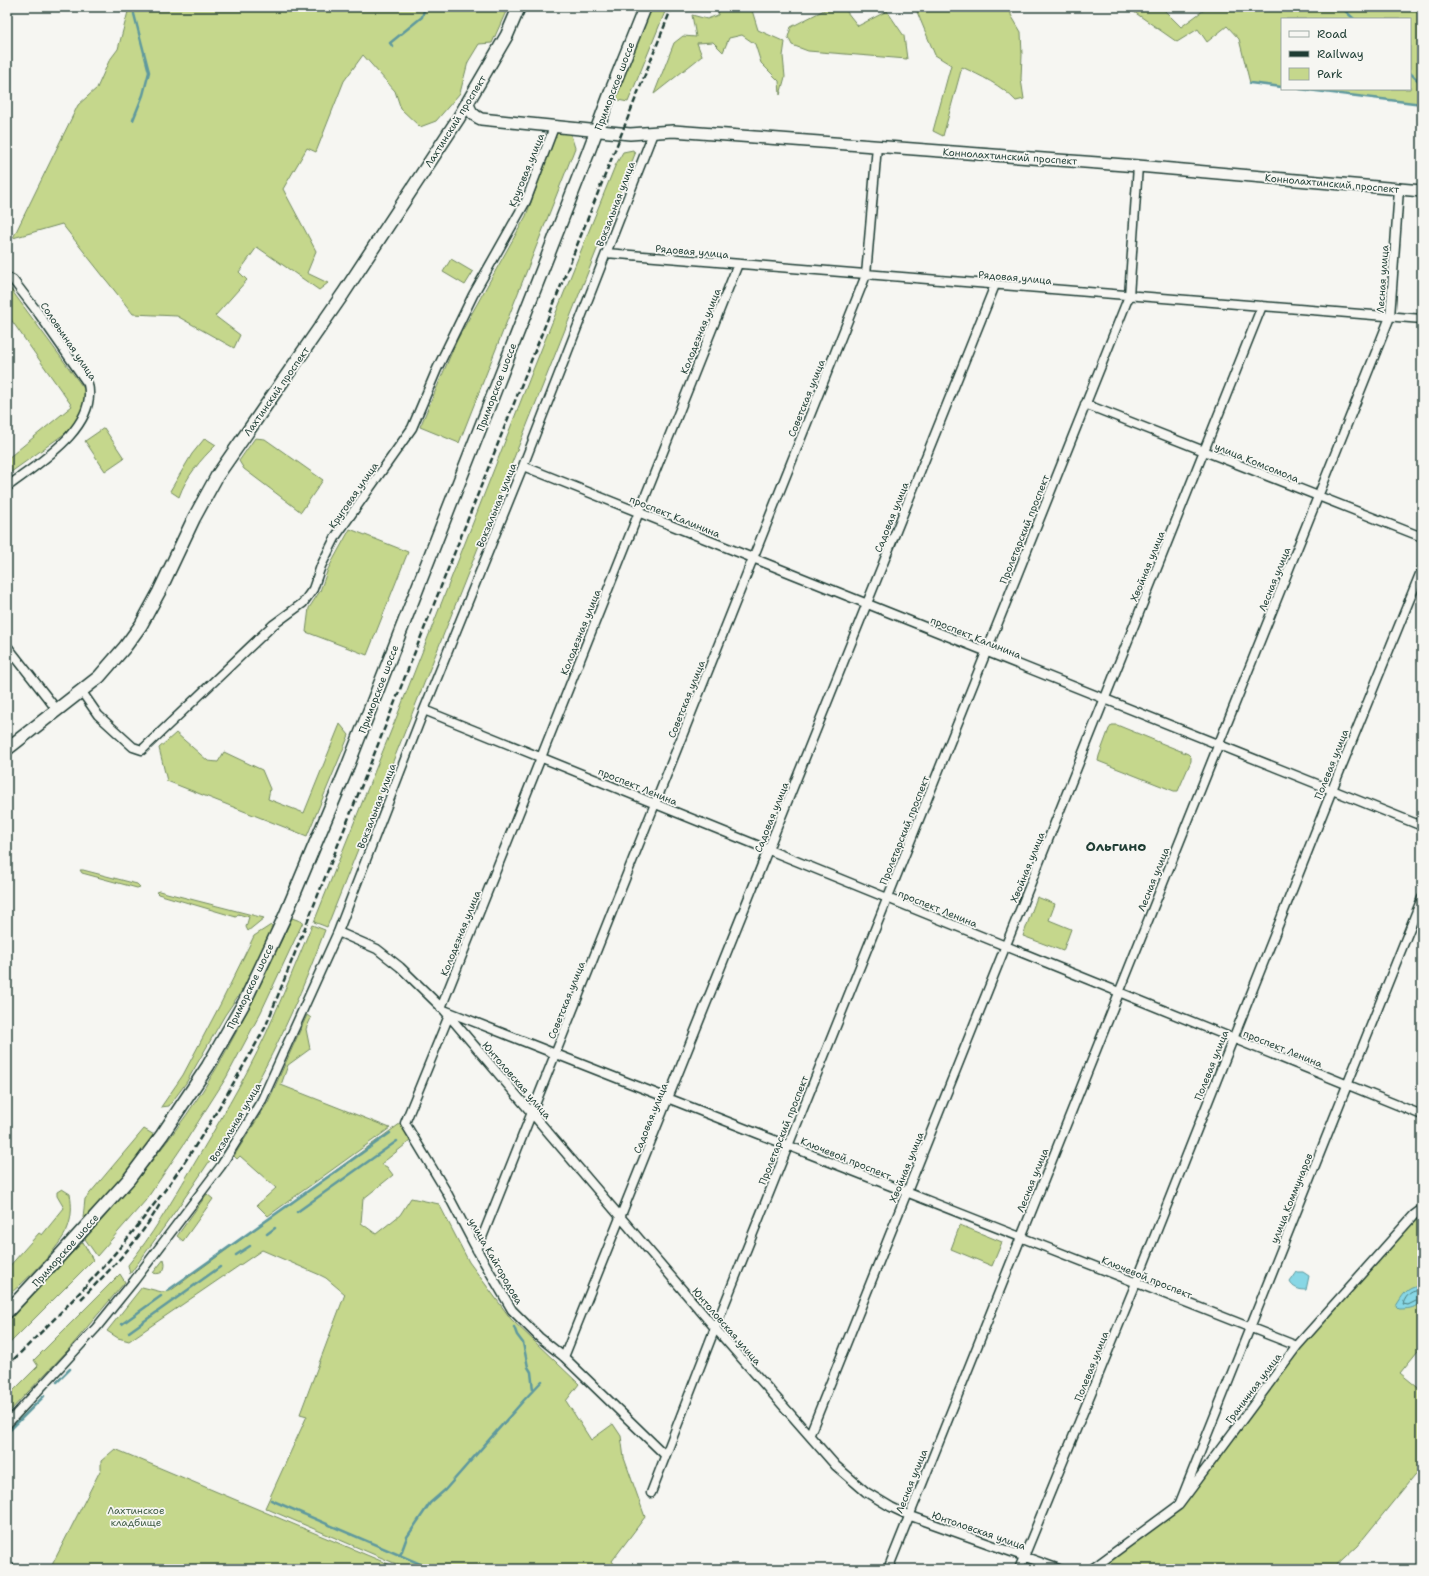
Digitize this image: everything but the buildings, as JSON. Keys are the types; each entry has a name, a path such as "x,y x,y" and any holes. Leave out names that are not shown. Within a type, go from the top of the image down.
{"main road":[{"name":"Лахтинский проспект","path":"7,750 99,677 110,666 141,625 159,592 194,518 217,476 344,294 468,103 507,35 519,7"},
{"name":"Приморское шоссе","path":"7,1312 129,1179 162,1135 208,1066 245,1001 285,916 347,768 597,131 612,89 646,7"},
{"name":"Коннолахтинский проспект","path":"468,103 469,110 474,116 481,119 597,131 630,134 673,131 1138,166 1422,191"}],"street":[{"name":"Круговая улица","path":"82,692 98,714 133,747 142,750 273,625 303,603 313,589 321,566 341,528 412,428 435,374 473,295 526,201 554,127"},
{"name":"Вокзальная улица","path":"7,1424 96,1328 134,1281 221,1166 262,1100 338,932 424,710 523,466 653,133"},
{"name":"Советская улица","path":"477,1250 866,275 877,146"},
{"name":"Пролетарский проспект","path":"650,1493 1129,296 1138,166"},
{"name":"Лесная улица","path":"888,1569 908,1515 1390,317 1399,189"},
{"name":"Рядовая улица","path":"606,253 1422,320"},
{"name":"Колодезная улица","path":"405,1123 541,758 738,264"},
{"name":"Соловьиная улица","path":"7,277 13,280 39,314 88,384 90,394 87,409 73,432 58,448 7,486"},
{"name":"Садовая улица","path":"564,1357 995,285"},
{"name":"Хвойная улица","path":"810,1434 1262,306"},
{"name":"улица Комсомола","path":"1085,404 1422,537"},
{"name":"проспект Калинина","path":"523,466 1422,826"},
{"name":"Полевая улица","path":"1019,1569 1136,1283 1232,1038 1422,569"},
{"path":"7,646 57,710"},
{"name":"проспект Ленина","path":"424,710 1422,1115"},
{"name":"улица Коммунаров","path":"1179,1505 1422,898"},
{"name":"Ключевой проспект","path":"338,932 377,949 400,967 446,1011 1296,1346"},
{"name":"Юнтоловская улица","path":"446,1011 620,1218 715,1328 810,1434 836,1466 866,1492 908,1515 1059,1569"},
{"name":"улица Кайгородова","path":"405,1123 446,1191 477,1250 512,1310 539,1338 564,1357 665,1455"},
{"name":"Граничная улица","path":"1092,1569 1179,1505 1296,1346 1414,1215 1422,1210"},
{"path":"7,1566 11,1569"}],"green space":[{"path":"127,7 508,7 492,43 479,44 468,62 460,93 436,121 420,127 401,109 395,91 363,55 344,81 316,152 307,148 283,189 316,251 307,273 328,283 319,290 257,247 239,272 247,280 215,316 240,335 234,348 177,316 133,314 62,224 13,238 78,105 97,88 109,61 118,49 129,8"},
{"path":"649,7 667,7 628,102 618,100 616,93"},
{"path":"720,7 751,7 758,30 785,42 783,56 785,77 780,95 779,81 761,63 755,44 742,35 729,38 723,52 713,42 697,43 702,56 654,94 674,43 683,36 696,37 692,15 707,19 718,15"},
{"path":"830,7 843,7 858,26 887,11 904,36 907,59 808,51 792,45 788,37 791,27"},
{"path":"915,7 1011,7 1011,15 1021,32 1021,79 1024,99 1016,101 1010,95 983,77 962,67 943,136 933,131 951,65 935,55"},
{"path":"1043,7 1088,7 1047,9"},
{"path":"1127,7 1161,7 1181,27 1208,7 1422,7 1422,104 1308,90 1411,90 1411,18 1281,18 1281,87 1250,83 1239,39 1227,26 1207,42 1198,29 1177,42"},
{"path":"570,132 575,148 459,443 420,427 457,340 526,216 556,133"},
{"path":"633,150 635,154 327,927 314,922 615,166 623,152"},
{"path":"451,259 473,272 465,285 443,272"},
{"path":"7,284 85,390 86,405 71,429 7,475 7,459 72,406 7,314"},
{"path":"104,428 124,458 105,471 85,441"},
{"path":"205,438 216,445 194,469 179,497 170,491 192,454"},
{"path":"255,438 265,439 323,480 301,512 244,469 239,461"},
{"path":"350,529 408,552 367,655 306,632 309,608 320,591 328,569"},
{"path":"340,724 349,735 307,836 167,781 159,748 176,733 208,761 218,762 224,752 262,770 270,789 268,799 304,813"},
{"path":"1112,725 1117,725 1188,754 1191,757 1191,761 1178,791 1174,791 1098,761 1109,729"},
{"path":"80,870 137,884 140,887 137,888 82,873"},
{"path":"159,891 264,918 248,931 246,927 249,917 238,914 236,917 158,894 156,892"},
{"path":"1037,897 1055,904 1049,920 1071,929 1063,951 1023,936"},
{"path":"292,918 303,922 261,1012 226,1078 146,1200 97,1256 85,1239 155,1157 202,1092 236,1032"},
{"path":"271,925 273,928 245,986 225,1015 186,1083 169,1106 161,1107 183,1075 254,936"},
{"path":"312,925 325,930 291,1013 262,1073 238,1116 209,1162 130,1274 128,1265 145,1243 168,1208 220,1121 248,1069 266,1034"},
{"path":"307,1015 311,1018 306,1029 310,1049 288,1065 281,1085 390,1128 268,1216 257,1205 276,1188 240,1156 237,1159 234,1156 268,1102"},
{"path":"401,1123 410,1141 381,1164 387,1167 393,1175 363,1199 361,1223 376,1234 400,1215 411,1198 439,1204 469,1262 511,1319 579,1384 566,1401 591,1440 613,1424 621,1436 624,1458 645,1517 612,1561 618,1569 408,1569 265,1508 307,1416 300,1414 345,1294 326,1278 320,1275 262,1250 129,1341 118,1338 107,1331 142,1287 162,1292 170,1291"},
{"path":"144,1129 156,1136 86,1220 83,1218 85,1199"},
{"path":"62,1189 70,1194 71,1203 70,1219 64,1235 41,1264 7,1296 7,1269 39,1233 42,1235 64,1208 57,1196 57,1192"},
{"path":"207,1194 213,1199 183,1241 177,1236"},
{"path":"1415,1218 1422,1224 1422,1346 1400,1373 1422,1391 1422,1466 1358,1545 1332,1569 1097,1569 1181,1506 1300,1349"},
{"path":"960,1225 1002,1242 992,1266 951,1249"},
{"path":"83,1242 93,1260 7,1346 7,1319"},
{"path":"164,1259 165,1265 162,1272 156,1274 153,1273"},
{"path":"120,1274 125,1282 68,1350 7,1414 7,1388 9,1387 13,1391 38,1366 34,1360"},
{"name":"Лахтинское кладбище","path":"115,1449 400,1569 50,1569 101,1469 101,1461"}],"water":[{"path":"1297,1272 1303,1272 1309,1276 1306,1290 1296,1288 1290,1282"},
{"path":"1419,1286 1422,1287 1422,1293 1417,1305 1405,1309 1399,1309 1396,1306 1408,1290"}],"waterway":[{"path":"393,47 390,43 422,17 425,7"},
{"path":"1341,7 1353,18"},
{"path":"133,120 143,95 149,72 134,14"},
{"path":"1411,74 1422,84"},
{"path":"1250,83 1281,87"},
{"path":"1308,90 1422,104"},
{"path":"167,1291 390,1133"},
{"path":"297,1212 397,1141"},
{"path":"267,1234 275,1228"},
{"path":"236,1255 250,1246"},
{"path":"129,1332 220,1267"},
{"path":"122,1324 161,1296"},
{"path":"514,1327 517,1335 523,1343 528,1367 531,1372 533,1390"},
{"path":"57,1382 70,1369"},
{"path":"400,1556 407,1537 430,1503 445,1490 542,1381"},
{"path":"9,1431 44,1396"},
{"path":"271,1500 432,1569"},
{"path":"7,1559 11,1562"}],"railway":[{"path":"7,1366 101,1270 136,1228 168,1186 198,1142 265,1028 672,7"},
{"path":"81,1299 134,1242 160,1204"}],"district":[{"name":"Ольгино","path":"1116,846"}]}
